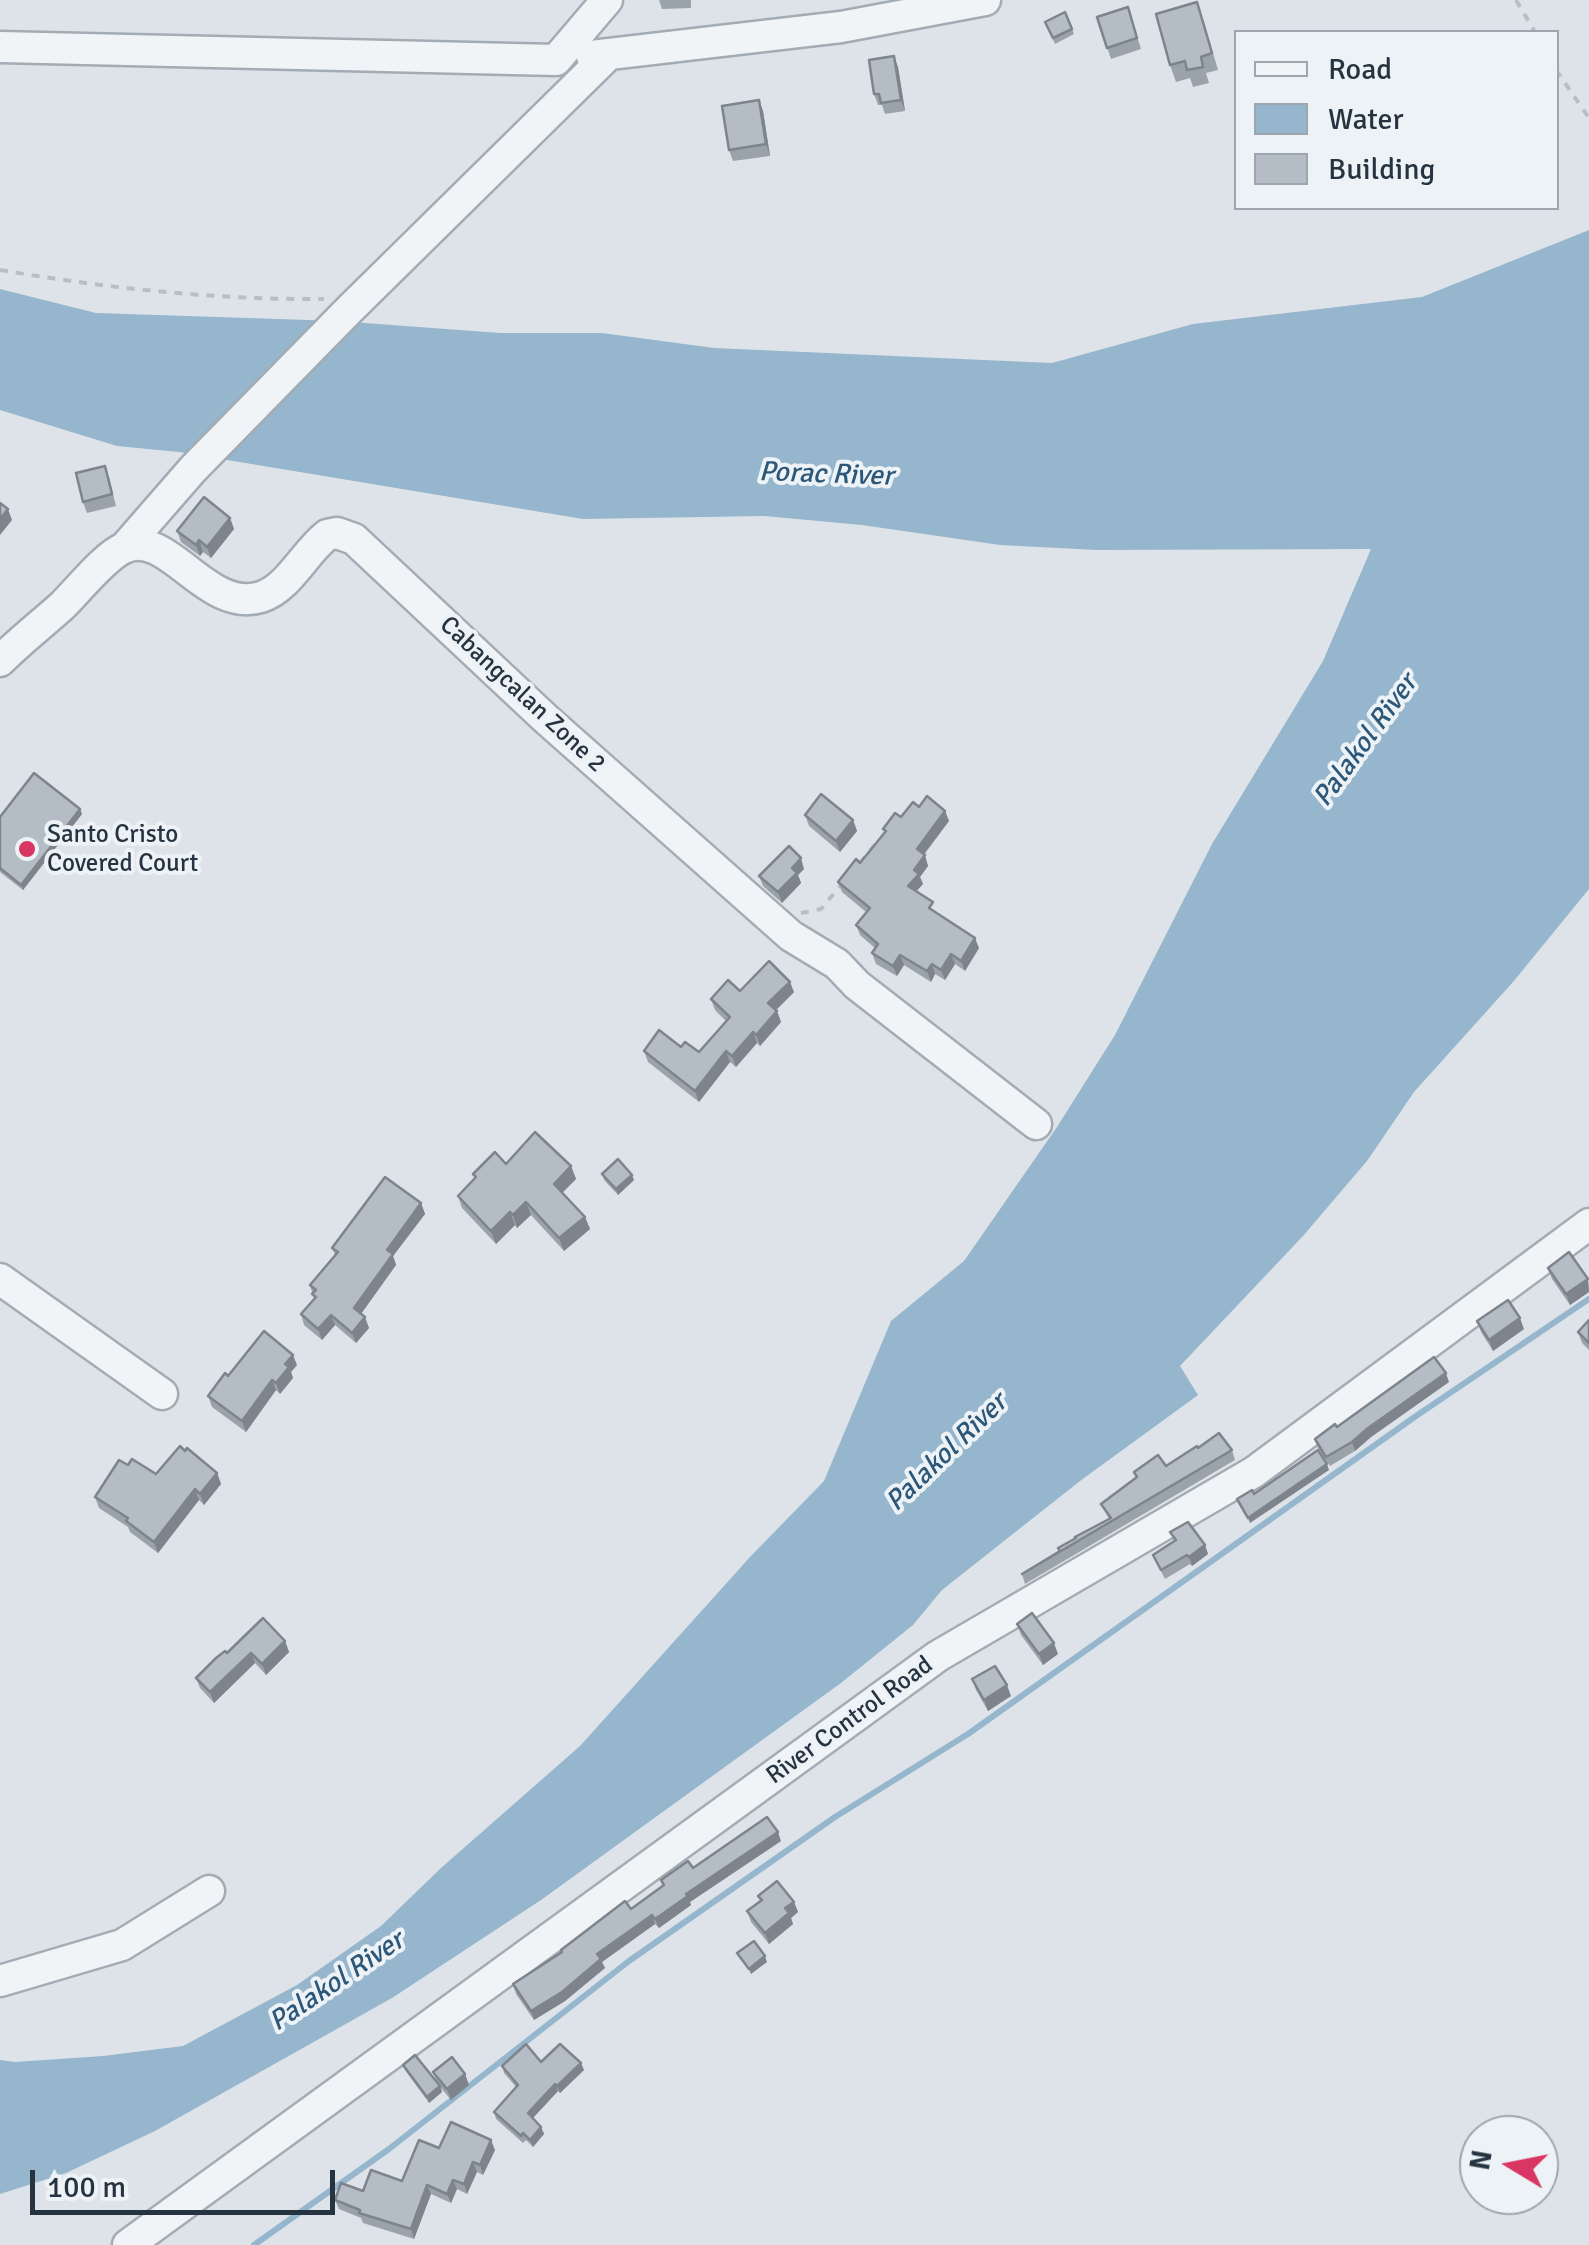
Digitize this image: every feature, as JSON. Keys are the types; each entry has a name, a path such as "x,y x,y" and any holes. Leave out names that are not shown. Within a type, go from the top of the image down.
{"street":[{"path":"556,60 607,0"},
{"path":"0,46 556,60 841,27 985,0"},
{"path":"0,661 126,546 193,469 610,54"},
{"name":"Cabangcalan Zone 2","path":"126,546 144,544 159,549 217,591 250,599 274,591 327,535 337,533 354,539 560,732 772,920 837,964 856,985 1036,1124"},
{"name":"River Control Road","path":"128,2245 938,1656 1254,1472 1589,1224"},
{"path":"0,1278 162,1394"},
{"path":"0,1981 122,1946 209,1891"}],"path":[{"path":"1516,0 1534,30"},
{"path":"1559,74 1589,118"},
{"path":"0,270 96,286 356,304"},
{"path":"855,868 878,841"},
{"path":"772,920 821,909 844,882"}],"water":[{"path":"1589,230 1589,889 1513,982 1414,1092 1367,1161 1303,1236 1180,1366 1198,1395 1080,1481 942,1590 913,1625 841,1683 541,1900 392,1998 155,2131 66,2173 0,2194 0,2060 103,2056 183,2046 297,1985 381,1926 580,1746 824,1481 891,1321 964,1261 1115,1035 1212,844 1323,661 1371,549 1097,550 1000,545 862,525 764,516 583,519 179,452 117,446 0,410 0,289 96,313 338,321 500,333 602,333 714,348 1052,363 1193,324 1422,297"}],"building":[{"path":"1197,2 1212,53 1201,57 1203,67 1187,70 1185,61 1170,65 1156,14"},
{"path":"1128,7 1137,38 1107,48 1097,17"},
{"path":"1065,12 1072,29 1053,38 1045,22"},
{"path":"894,56 901,100 881,103 879,94 874,94 869,60"},
{"path":"759,100 766,144 729,150 722,106"},
{"path":"105,466 112,494 83,502 76,473"},
{"path":"204,497 230,518 207,547 199,540 196,545 177,531"},
{"path":"0,503 8,509 0,519"},
{"name":"Santo Cristo Covered Court","path":"34,773 80,809 21,885 0,868 0,817"},
{"path":"821,794 853,820 836,841 805,815"},
{"path":"927,796 945,811 917,849 925,855 914,870 919,874 908,886 933,902 929,908 975,938 961,961 951,954 941,970 932,964 927,971 900,955 893,966 872,953 878,944 856,925 870,908 838,882 856,859 860,863 895,813 901,817 913,802 919,807"},
{"path":"789,846 801,858 792,868 797,873 778,892 759,876"},
{"path":"769,961 790,982 768,1003 777,1011 732,1056 726,1051 695,1091 644,1051 659,1030 681,1047 685,1042 699,1052 730,1017 711,999 728,980 740,991"},
{"path":"535,1132 571,1166 554,1184 585,1217 559,1238 526,1202 491,1231 458,1196 495,1152 506,1164"},
{"path":"618,1159 632,1175 616,1189 602,1174"},
{"path":"385,1177 421,1203 387,1250 393,1254 354,1308 365,1317 352,1333 331,1315 318,1329 301,1314 316,1297 312,1294 316,1290 310,1285 338,1252 332,1248"},
{"path":"1569,1252 1588,1279 1566,1294 1548,1268"},
{"path":"1508,1300 1520,1318 1489,1340 1477,1321"},
{"path":"1589,1320 1589,1343 1578,1332"},
{"path":"264,1331 293,1355 285,1364 289,1367 276,1383 272,1380 242,1421 208,1396"},
{"path":"1434,1357 1446,1373 1326,1457 1315,1439"},
{"path":"1219,1433 1232,1450 1022,1574 1075,1537 1111,1518 1101,1504 1137,1477 1134,1472 1158,1455 1166,1466"},
{"path":"180,1446 217,1473 200,1494 195,1489 154,1542 126,1521 128,1518 95,1497 119,1460 128,1465 132,1459 156,1474"},
{"path":"1318,1450 1327,1464 1248,1518 1237,1499 1252,1490 1254,1494"},
{"path":"1188,1522 1205,1545 1161,1570 1153,1555 1176,1540 1170,1532"},
{"path":"1032,1613 1054,1643 1039,1654 1017,1624"},
{"path":"263,1618 285,1641 262,1664 251,1653 210,1692 196,1678"},
{"path":"995,1666 1007,1685 984,1700 972,1679"},
{"path":"767,1817 778,1832 655,1919 652,1915 597,1954 601,1959 562,1992 531,2011 513,1984 562,1952 625,1901 631,1909 688,1861 693,1868"},
{"path":"777,1881 794,1902 785,1908 789,1913 765,1933 747,1911"},
{"path":"754,1941 765,1956 749,1969 737,1953"},
{"path":"526,2044 541,2062 560,2044 581,2063 528,2113 541,2127 530,2140 494,2112 518,2085 502,2066"},
{"path":"415,2055 440,2086 427,2097 403,2065"},
{"path":"452,2057 465,2074 447,2089 433,2072"},
{"path":"451,2122 491,2140 480,2165 473,2162 464,2184 453,2180 447,2194 427,2185 411,2229 359,2213 360,2210 335,2200 341,2183 363,2191 371,2170 402,2181 419,2140 439,2148"}],"waterway":[{"path":"254,2245 389,2149 629,1961 835,1817 968,1734 1416,1416 1589,1299"}],"place":[{"name":"Santo Cristo Covered Court","path":"27,849"}],"water label":[{"name":"Porac River","path":"826,475"},
{"name":"Palakol River","path":"1366,741"},
{"name":"Palakol River","path":"947,1453"},
{"name":"Palakol River","path":"337,1982"}]}
